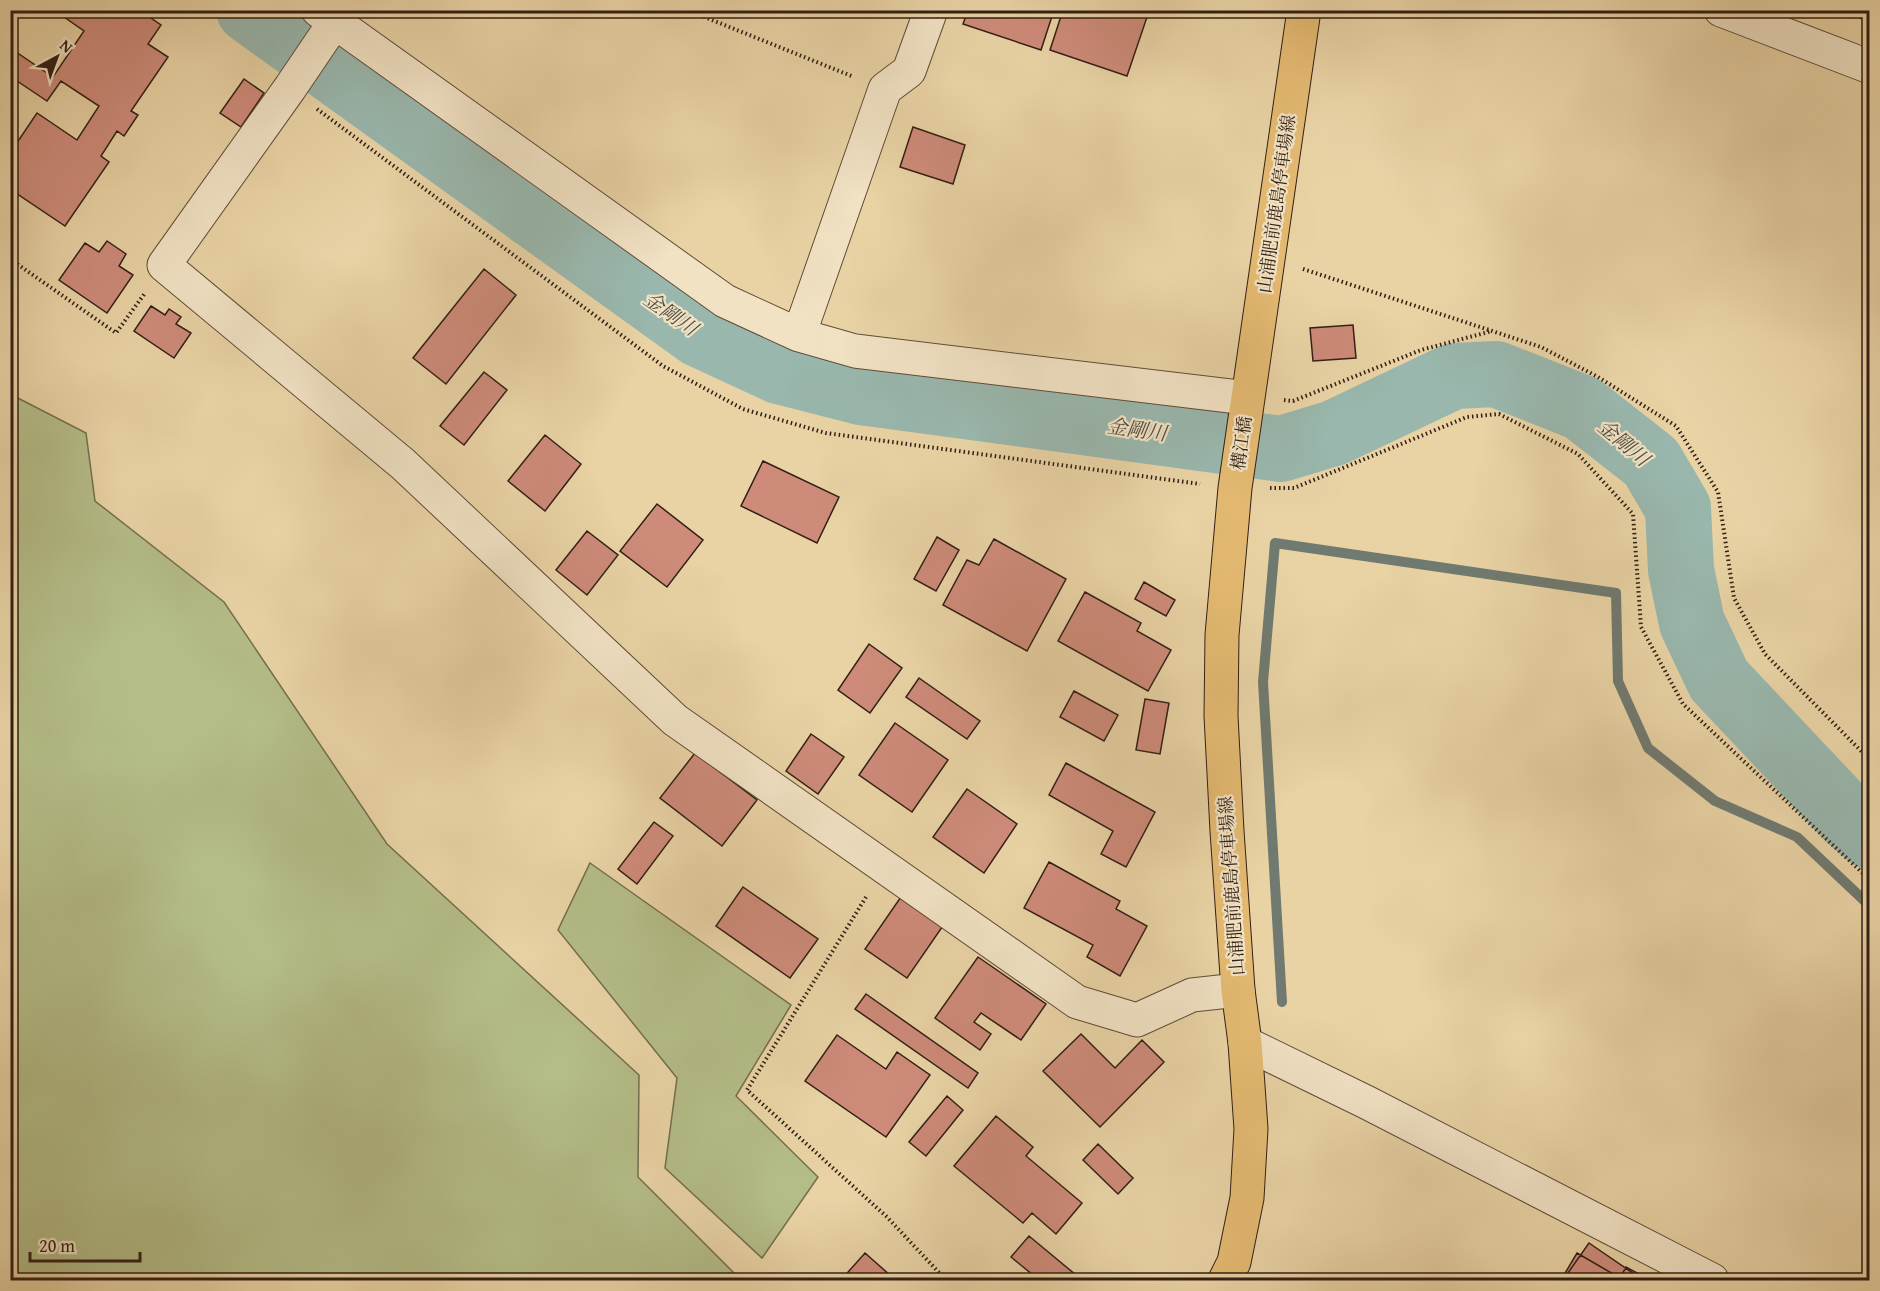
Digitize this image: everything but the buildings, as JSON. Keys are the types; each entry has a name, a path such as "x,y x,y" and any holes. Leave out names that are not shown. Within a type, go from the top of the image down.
{"main road":[{"name":"山浦肥前鹿島停車場線","path":"1247,398 1304,10"},
{"name":"構江橋","path":"1235,488 1247,398"},
{"name":"山浦肥前鹿島停車場線","path":"1225,1281 1234,1262 1247,1198 1251,1129 1245,1043 1238,990 1221,716 1222,635 1235,488"}],"street":[{"path":"799,335 885,89 909,71 931,10"},
{"path":"1721,10 1869,68"},
{"path":"1238,990 1191,995 1137,1020 1077,1002 675,720 403,464 164,265 290,88 326,17 725,301 799,335 855,351 1247,398"},
{"path":"1245,1043 1366,1102 1712,1281"}],"path":[{"path":"687,10 885,89"},
{"path":"1268,257 1541,347 1598,377 1676,426 1718,492 1734,598 1765,654 1869,760"},
{"path":"10,259 116,333 164,265"},
{"path":"1247,398 1293,401 1421,350 1492,330"},
{"path":"1235,488 1294,488 1467,417 1499,414 1578,454 1633,514 1641,627 1683,704 1869,880"},
{"path":"885,866 747,1090 887,1217 946,1281"}],"green space":[{"path":"10,394 86,433 95,501 224,602 387,844 639,1075 638,1177 741,1280 11,1280"},
{"path":"590,863 791,1005 736,1096 818,1177 762,1258 665,1168 677,1078 558,930"}],"waterway":[{"name":"金剛川","path":"249,10 699,334 779,371 861,392 1281,449 1334,433 1454,376 1496,374 1582,408 1651,462 1678,508 1681,570 1692,623 1719,680 1850,819 1870,836"},
{"path":"1282,1002 1263,682 1275,543 1616,593 1618,681 1648,748 1715,801 1797,837 1870,906"}]}
